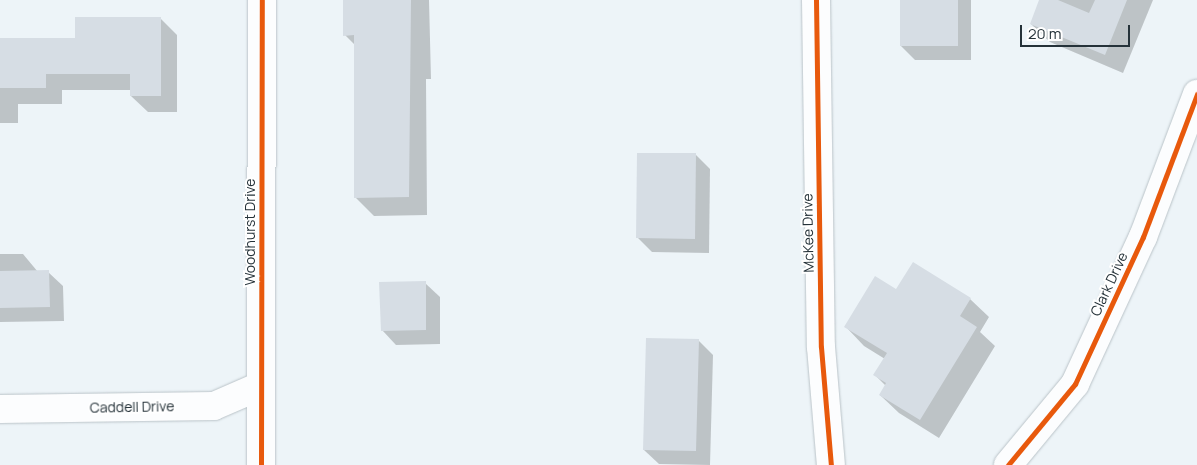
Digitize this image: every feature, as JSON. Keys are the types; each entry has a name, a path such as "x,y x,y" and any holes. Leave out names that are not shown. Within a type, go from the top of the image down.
{"street":[{"name":"Woodhurst Drive","path":"261,465 262,0"},
{"name":"McKee Drive","path":"816,0 821,347 831,465"},
{"name":"Clark Drive","path":"1008,465 1075,384 1143,237 1197,94"},
{"name":"Caddell Drive","path":"0,409 214,406 260,386"}],"building":[{"path":"343,0 411,0 409,197 354,198 354,35 343,36"},
{"path":"900,0 958,0 958,46 900,46"},
{"path":"1039,0 1058,0 1089,13 1095,0 1127,0 1105,55 1030,24"},
{"path":"75,17 161,17 161,96 130,96 130,74 46,74 46,88 0,88 0,38 75,38"},
{"path":"637,153 696,153 695,239 636,238"},
{"path":"913,262 971,298 960,316 977,327 920,420 879,395 886,383 873,375 887,353 844,327 875,276 896,289"},
{"path":"49,270 50,307 0,308 0,271"},
{"path":"426,281 426,330 381,331 379,282"},
{"path":"646,338 699,339 696,451 643,450"}],"cycle path":[{"path":"261,465 262,0"},
{"path":"816,0 821,347 831,465"},
{"path":"1008,465 1075,384 1143,237 1197,94"}]}
